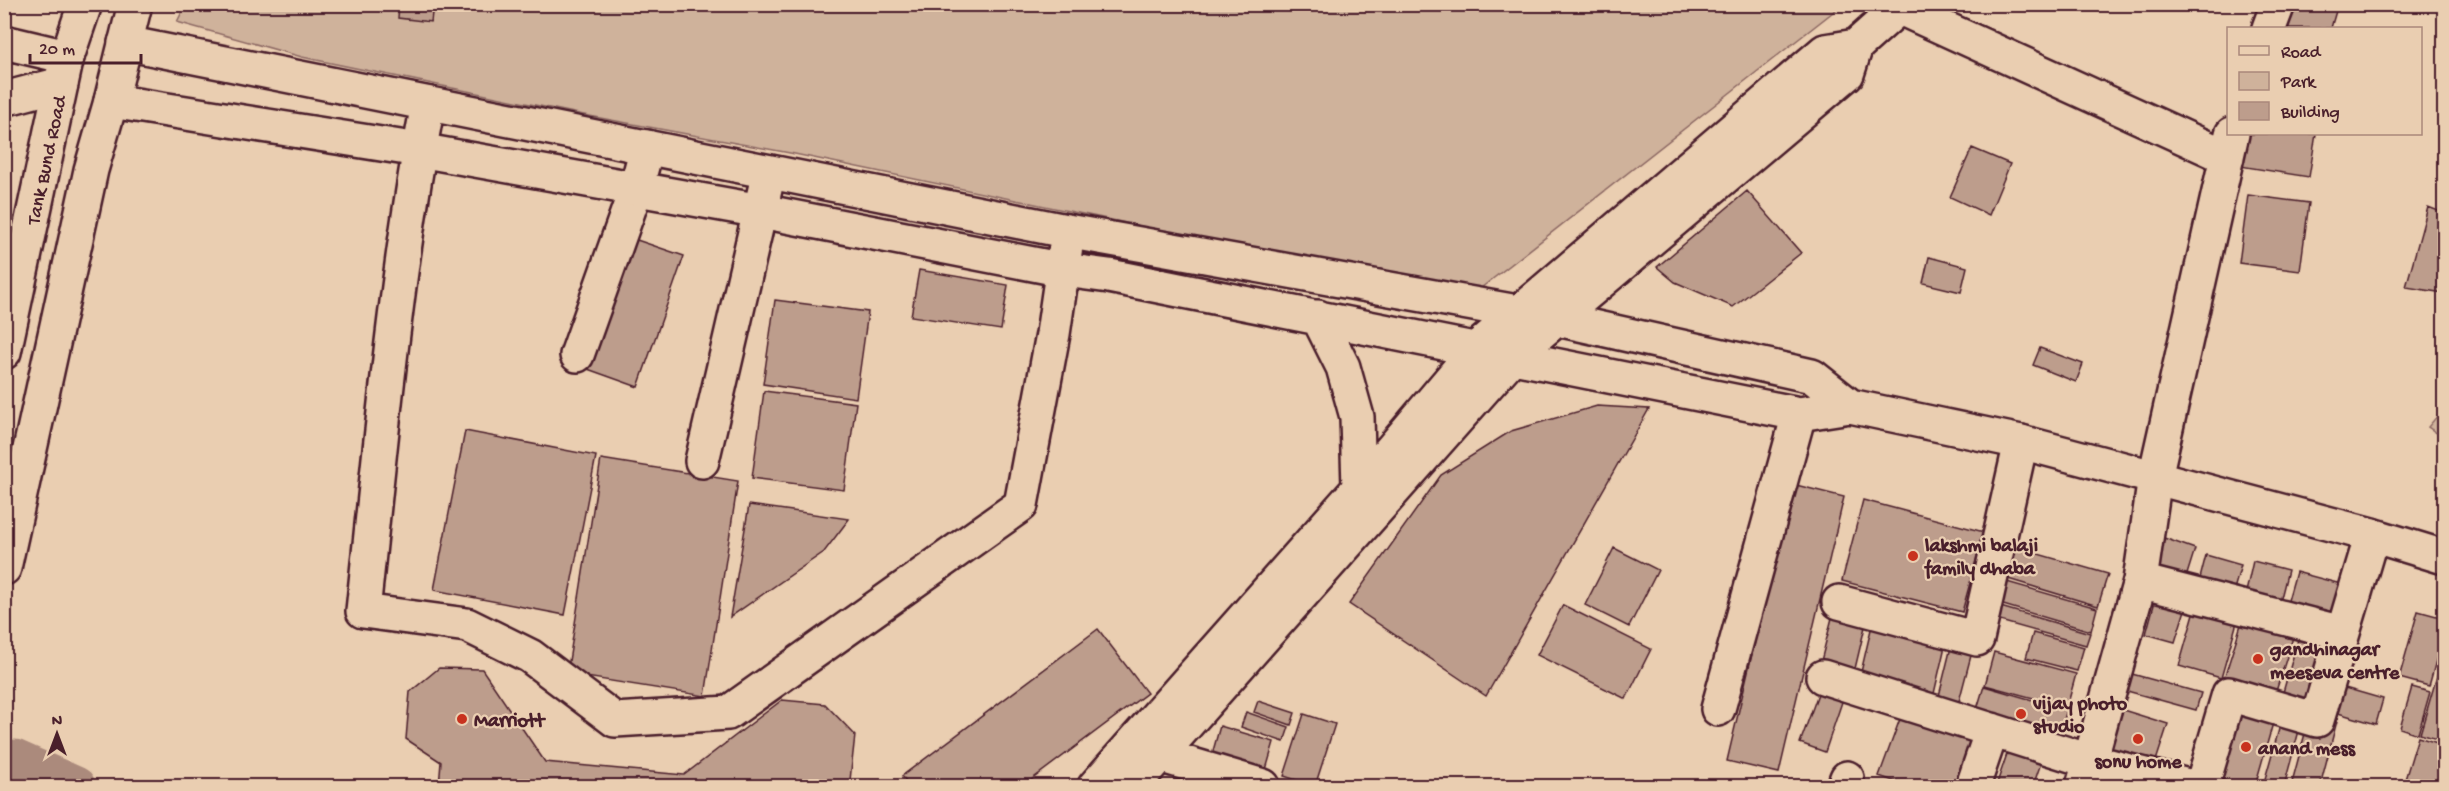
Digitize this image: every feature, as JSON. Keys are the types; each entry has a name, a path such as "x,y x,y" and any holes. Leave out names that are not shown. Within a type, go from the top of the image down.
{"main road":[{"name":"Tank Bund Road","path":"4,352 64,70 85,4"},
{"path":"4,568 91,170 135,4"},
{"path":"2269,27 2278,4"},
{"path":"1132,786 1513,356 1847,74 1856,46 1902,6 2229,145 2155,477 2140,581 2086,774"},
{"path":"4,42 64,70"},
{"path":"125,43 1068,232 1557,319 1812,376 1851,406"},
{"path":"1095,786 1359,488 1477,348 1825,51 1856,46"},
{"path":"4,99 64,70"},
{"path":"111,101 419,150 760,211 1064,270 1109,276 1799,414 1851,406 2021,442 2372,535 2445,557"},
{"path":"428,104 419,150 390,359 363,611 467,625 530,657 615,720 728,713 1021,505 1064,270 1068,232"},
{"path":"577,355 636,189 647,147"},
{"path":"702,461 769,172"},
{"path":"1318,317 1343,367 1358,417 1359,488"},
{"path":"1718,709 1799,414"},
{"path":"1839,602 1977,639 2021,442"},
{"path":"2202,786 2229,694 2317,720 2372,535"},
{"path":"2140,581 2342,633"},
{"path":"1823,677 1992,730 2086,774 2188,786"},
{"path":"1973,786 1992,730"},
{"path":"1160,755 1263,786"}],"green space":[{"path":"186,4 1842,5 1472,295 790,153 584,115 302,57 177,22"},
{"path":"2444,408 2444,438 2428,427"}],"building":[{"path":"399,4 433,4 431,22 398,18"},
{"path":"2288,4 2338,4 2331,27 2281,27"},
{"path":"2245,135 2316,135 2309,177 2240,166"},
{"path":"1972,148 2010,164 1989,215 1950,197"},
{"path":"1747,191 1801,253 1733,307 1675,282 1657,267"},
{"path":"2248,195 2309,203 2300,271 2239,263"},
{"path":"2428,207 2444,213 2444,293 2406,287"},
{"path":"628,237 684,256 638,387 582,367"},
{"path":"1929,257 1967,267 1961,292 1923,283"},
{"path":"919,270 1008,285 1001,330 911,316"},
{"path":"775,300 868,312 856,398 763,384"},
{"path":"2040,348 2083,364 2076,382 2033,365"},
{"path":"764,391 856,403 844,490 752,478"},
{"path":"1597,406 1649,409 1486,696 1349,604 1441,475 1511,431"},
{"path":"465,431 596,456 565,615 434,590"},
{"path":"601,459 738,481 705,696 567,674"},
{"path":"1792,484 1844,497 1779,773 1727,761"},
{"name":"lakshmi balaji family dhaba","path":"1863,500 1984,532 1962,612 1842,581"},
{"path":"749,505 849,519 824,552 730,617"},
{"path":"2164,538 2195,549 2184,584 2151,573"},
{"path":"1614,548 1658,570 1629,627 1585,605"},
{"path":"2017,548 2108,574 2098,606 2008,579"},
{"path":"2206,555 2241,565 2231,600 2197,590"},
{"path":"2253,561 2288,570 2278,610 2244,601"},
{"path":"2296,572 2341,584 2329,624 2285,611"},
{"path":"2007,582 2097,608 2091,631 2000,604"},
{"path":"2155,601 2185,610 2175,642 2146,634"},
{"path":"2197,603 2239,615 2221,678 2179,666"},
{"path":"1563,605 1651,649 1626,699 1537,655"},
{"path":"1835,606 1868,614 1853,677 1819,669"},
{"path":"1997,606 2090,633 2086,645 1993,619"},
{"path":"2418,611 2444,618 2444,632 2429,686 2399,678"},
{"name":"gandhinagar meeseva centre","path":"2244,615 2295,631 2272,704 2221,688"},
{"path":"1872,625 1946,642 1932,702 1858,685"},
{"path":"1098,629 1147,693 1023,786 910,786 902,776"},
{"path":"2033,633 2084,647 2077,671 2026,658"},
{"path":"2299,636 2331,644 2312,712 2280,703"},
{"path":"1952,643 1973,648 1957,709 1937,704"},
{"path":"1994,652 2076,674 2067,707 1985,685"},
{"name":"Marriott","path":"439,668 482,669 545,762 684,775 782,700 825,704 855,735 850,780 843,786 439,786 441,762 406,739 410,692"},
{"path":"2439,669 2444,670 2444,741 2420,734"},
{"path":"2132,674 2201,693 2196,710 2127,691"},
{"name":"vijay photo studio","path":"1984,686 2067,710 2057,742 1974,719"},
{"path":"2338,686 2383,699 2376,724 2331,711"},
{"path":"2412,687 2430,692 2418,734 2400,728"},
{"path":"1819,691 1843,699 1825,752 1800,743"},
{"path":"1258,701 1295,713 1291,725 1254,712"},
{"name":"anand mess","path":"2238,705 2275,716 2255,786 2246,786 2217,778"},
{"path":"1904,708 1983,736 1965,786 1908,786 1879,776"},
{"name":"sonu home","path":"2123,710 2168,724 2154,767 2108,753"},
{"path":"1246,712 1289,727 1284,742 1241,727"},
{"path":"2323,713 2338,717 2320,786 2291,786 2307,726"},
{"path":"1304,714 1335,724 1315,786 1284,776"},
{"path":"2281,722 2300,727 2284,786 2263,786"},
{"path":"1220,726 1274,742 1265,773 1211,758"},
{"path":"2418,737 2444,745 2444,786 2403,786"},
{"path":"2008,751 2041,763 2033,786 1996,786"}],"waterway":[{"path":"15,759 76,786"}],"place":[{"name":"lakshmi balaji family dhaba","path":"1913,556"},
{"name":"gandhinagar meeseva centre","path":"2258,659"},
{"name":"vijay photo studio","path":"2021,714"},
{"name":"Marriott","path":"462,719"},
{"name":"sonu home","path":"2138,739"},
{"name":"anand mess","path":"2246,747"}]}
